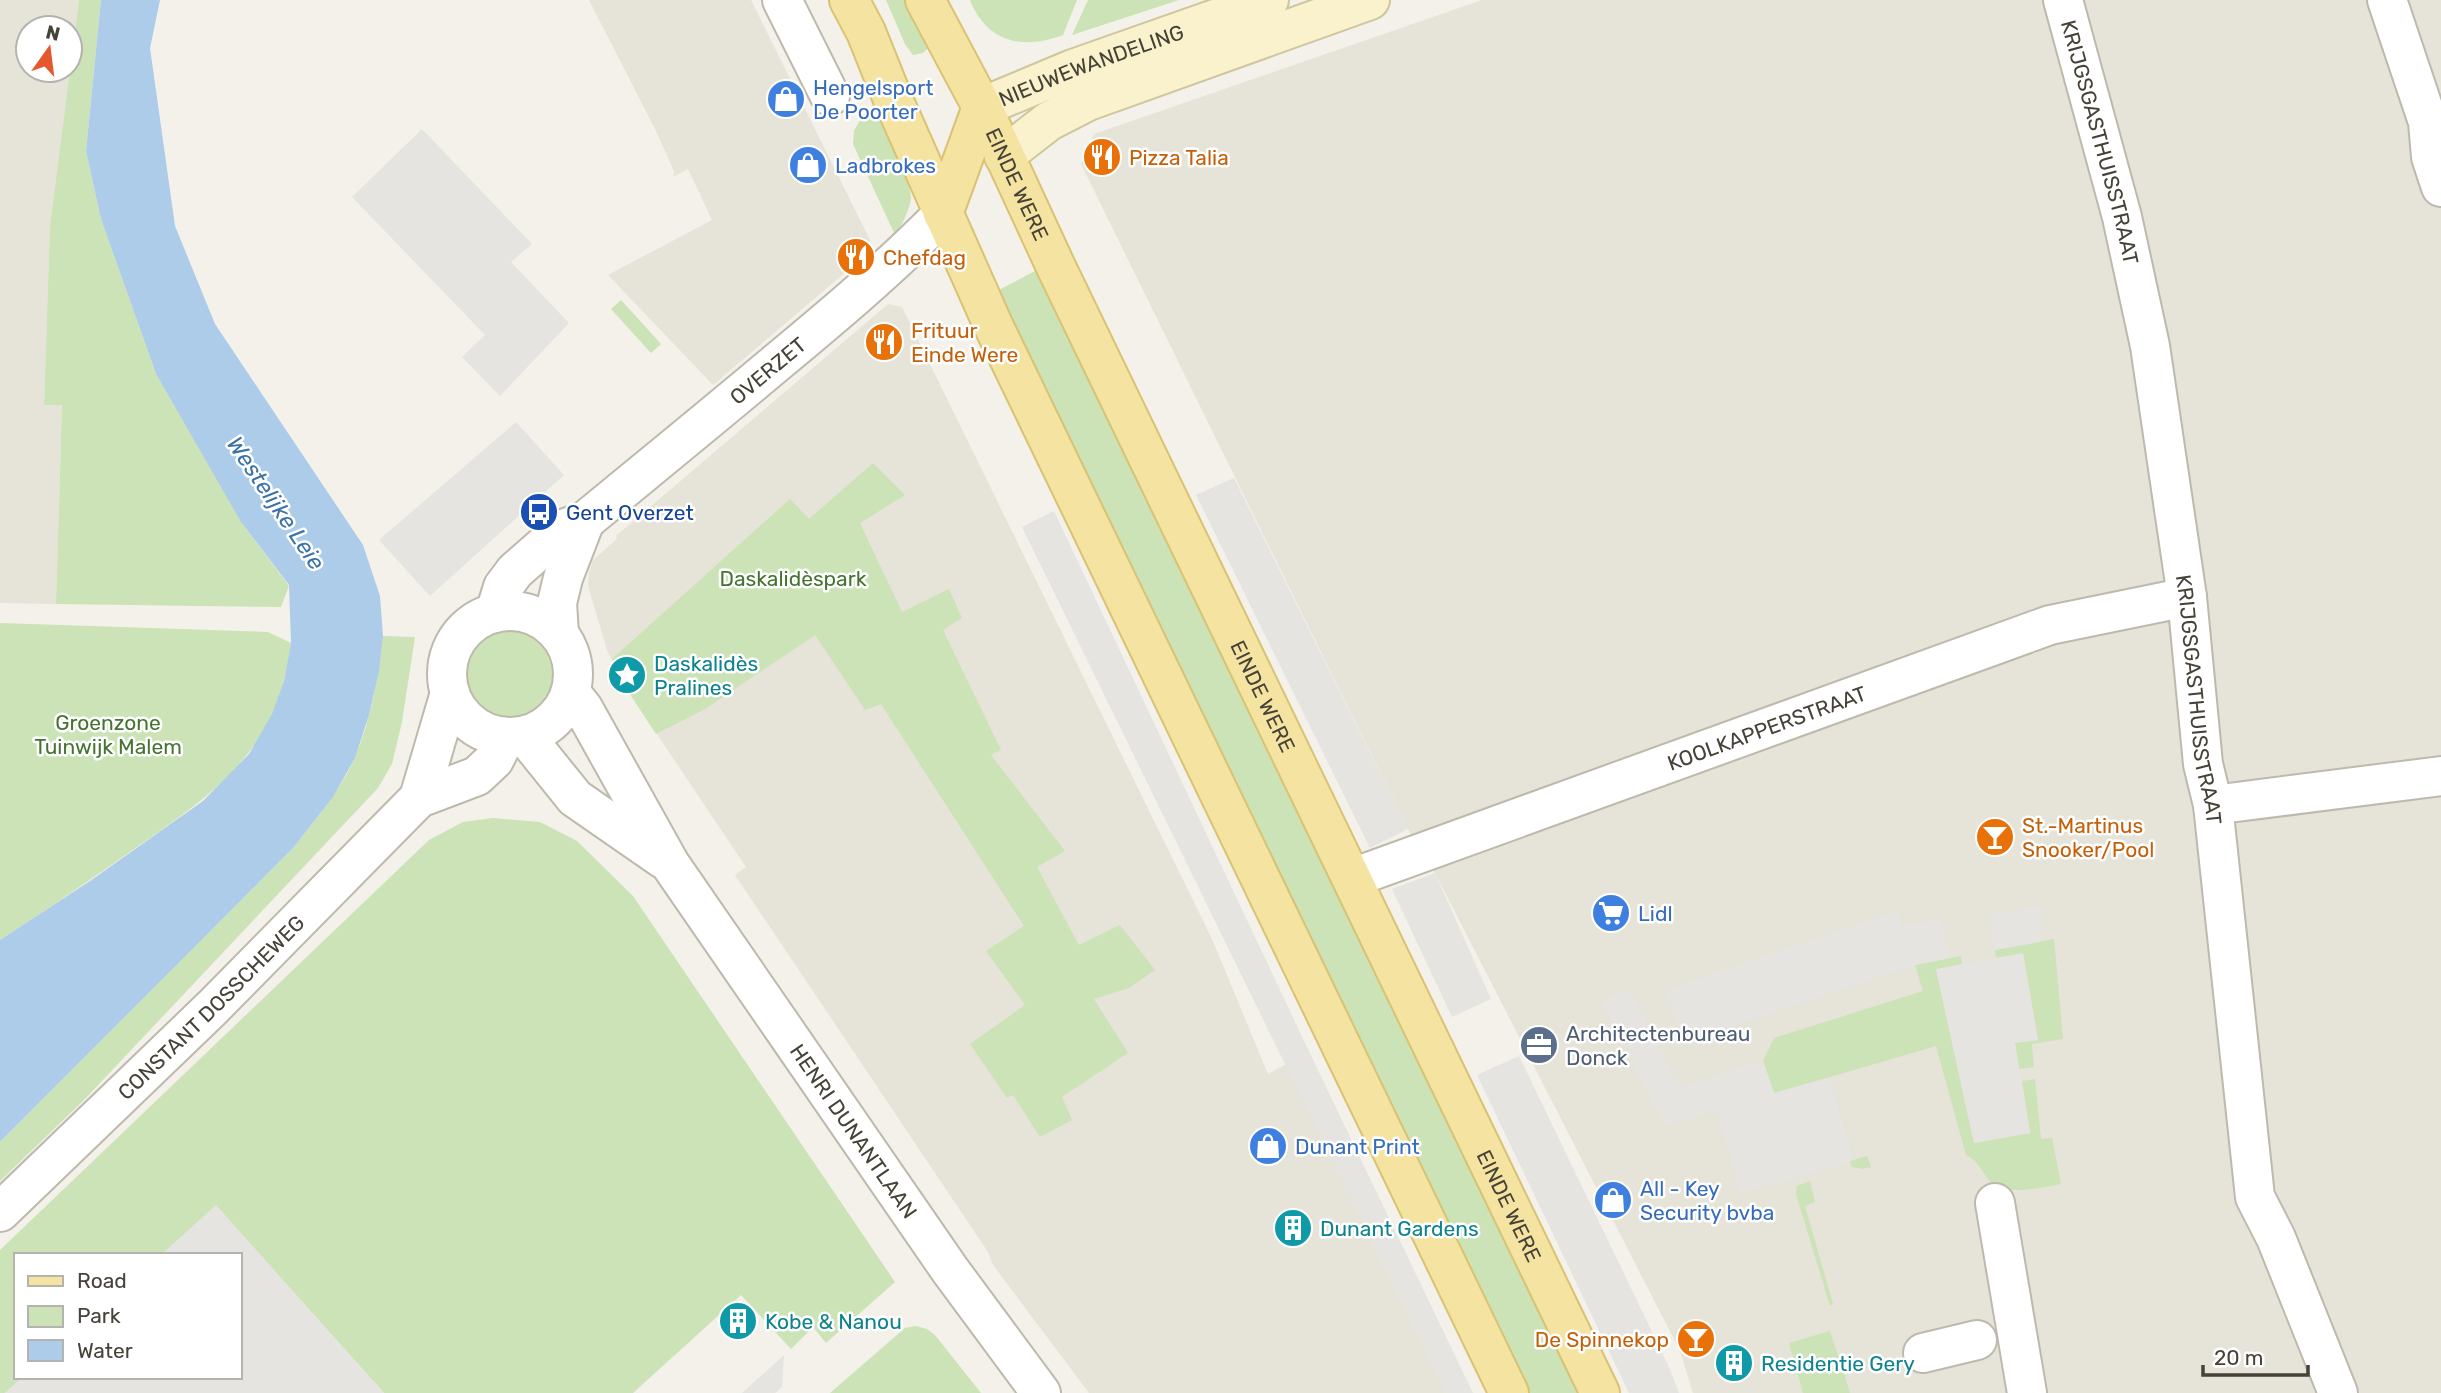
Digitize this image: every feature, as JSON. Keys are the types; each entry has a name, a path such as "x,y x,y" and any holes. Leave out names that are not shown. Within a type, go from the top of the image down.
{"main road":[{"path":"849,0 866,32 993,325 1509,1393"},
{"name":"EINDE WERE","path":"925,0 982,107 1600,1393"},
{"name":"NIEUWEWANDELING","path":"943,214 982,107 1073,69 1269,0"},
{"name":"NIEUWEWANDELING","path":"1004,156 1049,121 1088,101 1370,0"},
{"path":"943,214 1004,156"}],"street":[{"path":"782,0 830,96"},
{"name":"KRIJGSGASTHUISSTRAAT","path":"2063,0 2122,217 2150,346 2187,597 2203,764 2213,805 2255,1197 2276,1238 2338,1393"},
{"path":"2387,0 2428,121 2431,157 2441,187"},
{"name":"OVERZET","path":"495,612 503,587 515,571 563,529 585,521 864,289 899,259 943,214"},
{"name":"OVERZET","path":"571,693 573,673 570,654 559,634 557,603 563,578 585,521"},
{"name":"KOOLKAPPERSTRAAT","path":"1352,878 2050,625 2187,597"},
{"path":"559,634 541,619 524,612 495,612 483,616 456,642 449,658 447,676 450,693 458,710 471,724 488,733 516,736 545,727 561,712 571,693"},
{"name":"CONSTANT DOSSCHEWEG","path":"419,798 450,693"},
{"name":"HENRI DUNANTLAAN","path":"571,693 583,708 670,864 950,1270 1041,1393"},
{"name":"CONSTANT DOSSCHEWEG","path":"0,1212 213,1007 419,798 477,776 516,736"},
{"name":"HENRI DUNANTLAAN","path":"516,736 575,798 670,864"},
{"path":"2213,805 2441,776"},
{"path":"1995,1203 2000,1334 2027,1393"},
{"path":"1923,1353 2000,1334"}],"shaded area":[{"path":"0,0 79,0 77,14 14,14 14,84 68,84 50,227 44,405 62,404 56,604 0,603"},
{"path":"589,0 751,0 871,242 868,253 713,385 608,275 712,220 688,169 673,177 674,171 655,129"},
{"path":"1482,0 2441,0 2441,1393 1693,1393 1680,1351 1435,873 1408,829 1081,164 1094,134"},
{"path":"422,129 532,244 511,262 569,323 500,396 462,357 485,335 352,197"},
{"path":"888,304 902,307 1212,939 1268,1074 1286,1064 1446,1393 1089,1393 993,1265 988,1252 735,875 746,867 624,685 607,650 588,586 593,560 617,539 616,536"},
{"path":"516,422 564,475 430,596 379,540"},
{"path":"1234,478 1408,829 1370,848 1196,495"},
{"path":"1054,511 1473,1393 1446,1393 1022,527"},
{"path":"1435,873 1491,999 1452,1017 1392,889"},
{"path":"2042,906 2040,942 1995,950 1989,915"},
{"path":"1897,911 1902,926 1939,920 1950,958 1915,965 1684,1043 1666,990"},
{"path":"2023,953 2038,1040 2015,1043 2030,1133 1974,1143 1936,969"},
{"path":"1630,989 1680,1087 1763,1061 1774,1093 1830,1077 1854,1160 1741,1192 1716,1110 1665,1126 1602,1001"},
{"path":"1519,1056 1669,1367 1679,1393 1629,1393 1477,1075"},
{"path":"216,1205 384,1393 5,1393 21,1379 242,1379 242,1253 163,1253"},
{"path":"784,1355 782,1387 775,1393 742,1393"}],"green space":[{"path":"79,0 101,0 86,151 101,219 156,374 244,526 289,586 281,607 56,604 62,405 44,405 50,226 68,84 84,84 84,14 77,14"},
{"path":"886,0 906,0 930,46 923,53 913,55 905,44"},
{"path":"970,0 1077,0 1063,35 1048,40 1020,42 996,34 986,26"},
{"path":"1088,0 1179,0 1072,35"},
{"path":"879,114 910,191 909,208 895,235 853,144 854,131 860,120"},
{"path":"1037,270 1580,1393 1527,1393 997,291"},
{"path":"621,300 661,344 651,353 611,309"},
{"name":"Daskalidèspark","path":"873,463 905,495 860,523 902,612 949,589 962,618 943,630 1001,750 991,755 1065,851 1037,867 1079,945 1120,925 1155,970 1129,988 1094,999 1128,1053 1062,1097 1072,1120 1040,1137 1013,1095 1007,1098 970,1044 1025,1005 986,951 1024,926 881,704 865,710 815,635 705,709 656,734 624,685 612,659 790,499 809,519"},
{"name":"Groenzone Tuinwijk Malem","path":"0,623 268,632 291,643 282,688 272,715 260,736 231,773 214,790 176,819 0,940"},
{"path":"510,630 528,633 543,643 553,658 556,676 553,694 543,709 528,719 510,722 492,719 477,709 467,694 464,676 467,658 477,643 492,633"},
{"path":"383,636 415,637 402,722 392,764 378,788 84,1100 0,1181 0,1142 294,847 328,804 343,781 361,743 370,713"},
{"path":"493,818 540,822 577,841 633,896 895,1282 826,1343 813,1327 791,1349 741,1295 633,1393 384,1393 216,1206 163,1253 14,1253 14,1379 21,1379 5,1393 0,1393 0,1250 429,840 463,822"},
{"path":"2054,939 2063,1039 2032,1044 2034,1067 2019,1069 2015,1043 2038,1040 2023,954 1996,958 1995,950"},
{"path":"1961,956 1962,964 1936,970 1974,1143 2030,1133 2022,1081 2035,1079 2041,1139 2052,1138 2061,1184 2026,1190 1999,1188 1966,1155 1936,1046 1830,1077 1854,1160 1867,1156 1871,1167 1852,1167 1850,1161 1774,1093 1763,1061 1774,1038 1923,991 1915,965"},
{"path":"1810,1181 1815,1202 1805,1206 1833,1304 1830,1306 1796,1194 1797,1186"},
{"path":"916,1326 935,1335 981,1393 830,1393 905,1328"},
{"path":"1830,1331 1850,1393 1803,1393 1789,1343"}],"water":[{"name":"Westelijke Leie","path":"101,0 160,0 150,48 175,226 215,324 363,545 380,596 383,636 379,671 369,715 355,758 333,797 294,847 0,1142 0,940 90,881 203,801 249,754 272,714 284,681 291,643 289,585 241,522 156,374 101,219 86,151"}],"place":[{"name":"Hengelsport De Poorter","path":"786,99"},
{"name":"Pizza Talia","path":"1102,157"},
{"name":"Ladbrokes","path":"808,165"},
{"name":"Chefdag","path":"856,257"},
{"name":"Frituur Einde Were","path":"884,342"},
{"name":"Gent Overzet","path":"539,512"},
{"name":"Daskalidès Pralines","path":"627,675"},
{"name":"St.-Martinus Snooker/Pool","path":"1995,837"},
{"name":"Lidl","path":"1611,913"},
{"name":"Architectenbureau Donck","path":"1539,1045"},
{"name":"Dunant Print","path":"1268,1146"},
{"name":"All - Key Security bvba","path":"1613,1200"},
{"name":"Dunant Gardens","path":"1293,1228"},
{"name":"Kobe & Nanou","path":"738,1321"},
{"name":"De Spinnekop","path":"1696,1339"},
{"name":"Residentie Gery","path":"1734,1363"}]}
